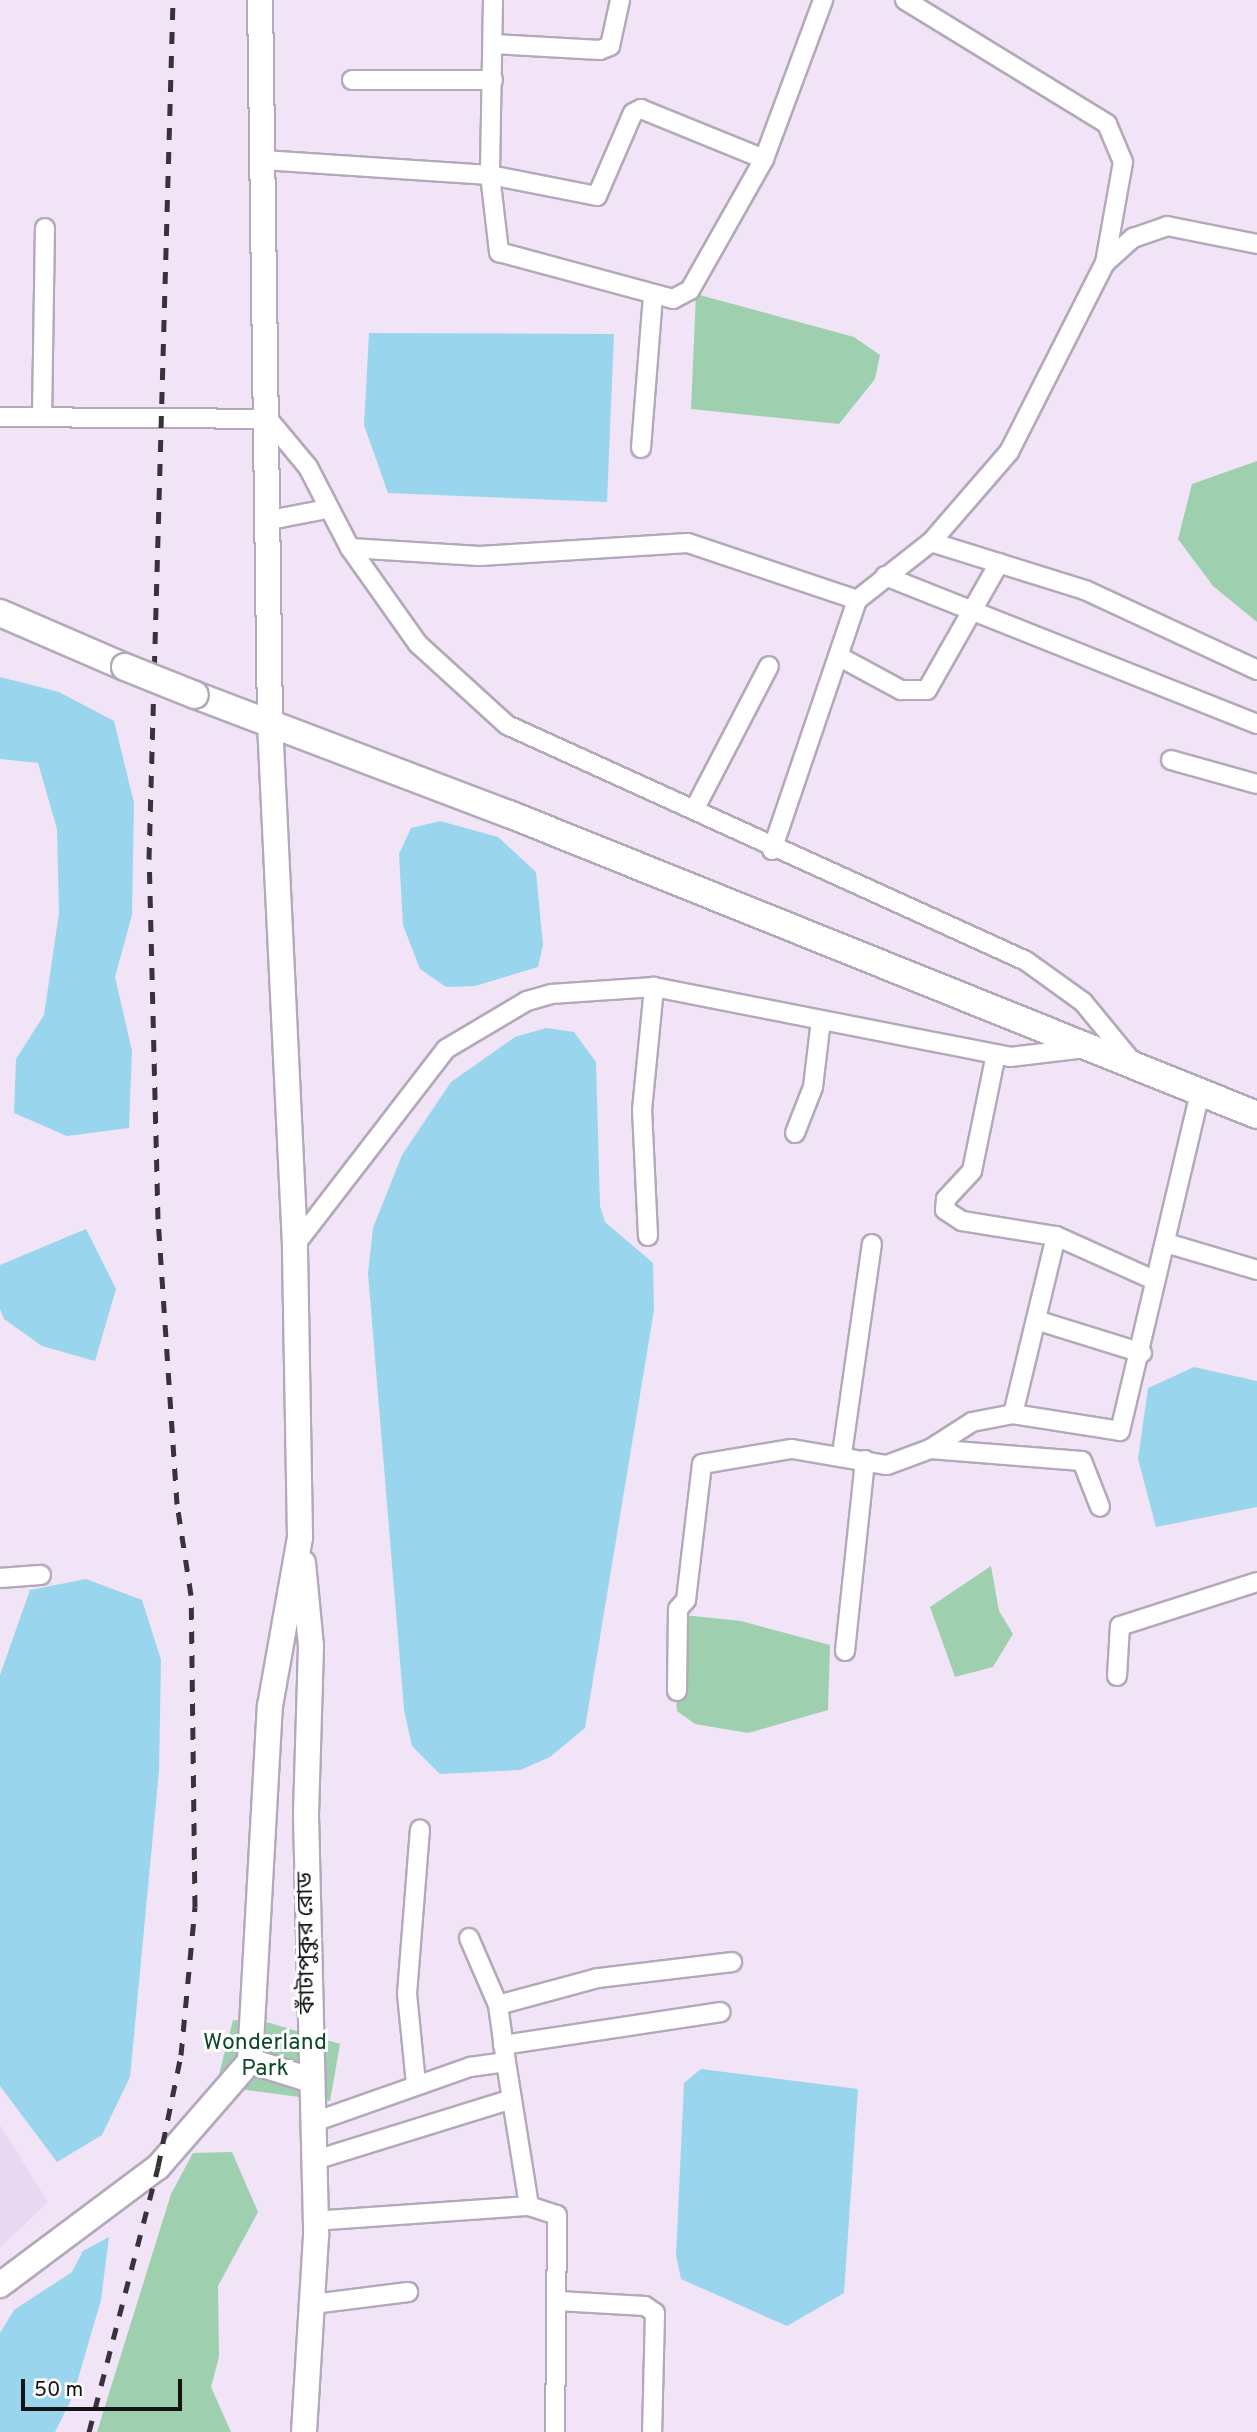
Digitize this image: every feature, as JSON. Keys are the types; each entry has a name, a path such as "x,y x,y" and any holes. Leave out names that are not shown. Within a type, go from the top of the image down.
{"main road":[{"path":"0,2285 158,2167 250,2061 270,1706 300,1537 295,1245 271,722 260,0"},
{"path":"0,614 195,695 271,722 1088,1048 1256,1112"},
{"name":"কাঁটাপুকুর রোড","path":"300,1537 311,1646 313,2304 304,2432"},
{"path":"250,2061 311,2080"}],"street":[{"path":"493,0 490,175 499,252 653,294 683,299 764,159 823,0"},
{"path":"493,44 600,51 610,46 620,0"},
{"path":"772,850 857,600 931,542 1009,452 1105,263 1123,162 1107,124 905,0"},
{"path":"352,80 493,80"},
{"path":"263,160 490,175 597,195 633,113 641,109 764,159"},
{"path":"1105,263 1133,238 1167,226 1257,244"},
{"path":"42,417 45,228"},
{"path":"641,449 653,294"},
{"path":"0,417 268,419 307,467 350,548 418,644 507,725 694,810 772,850 1026,961 1083,1002 1136,1067"},
{"path":"270,520 327,509"},
{"path":"931,542 1085,590 1257,670"},
{"path":"350,548 493,555 688,543 857,600"},
{"path":"838,656 901,690 927,690 999,563"},
{"path":"885,576 1257,723"},
{"path":"694,810 769,666"},
{"path":"1171,760 1257,784"},
{"path":"295,1245 446,1049 527,1001 653,987 996,1054 1088,1048"},
{"path":"648,1236 642,1110 653,987"},
{"path":"794,1133 813,1087 821,1020"},
{"path":"996,1054 972,1171 946,1199 945,1210 962,1221 1056,1236 1154,1280"},
{"path":"677,1691 678,1609 686,1600 702,1464 792,1450 842,1454 887,1465 930,1449 972,1422 1013,1414 1121,1431 1142,1353 1154,1280 1166,1243 1200,1092"},
{"path":"1013,1414 1056,1236"},
{"path":"1166,1243 1257,1270"},
{"path":"842,1454 872,1244"},
{"path":"1036,1320 1142,1353"},
{"path":"930,1449 1082,1461 1100,1507"},
{"path":"845,1651 865,1460"},
{"path":"0,1578 41,1575"},
{"path":"1116,1676 1120,1626 1257,1582"},
{"path":"416,2084 407,1994 420,1830"},
{"path":"469,1938 498,2005 529,2206"},
{"path":"498,2005 598,1978 732,1962"},
{"path":"311,2123 504,2054 721,2012"},
{"path":"312,2161 512,2099"},
{"path":"313,2221 529,2206 556,2215 558,2301 555,2432"},
{"path":"313,2304 408,2292"},
{"path":"558,2301 645,2306 655,2313 652,2432"}],"shaded area":[{"path":"0,2125 48,2202 0,2248"}],"green space":[{"path":"696,294 854,337 880,355 875,379 839,424 691,409"},
{"path":"1257,461 1257,622 1213,586 1178,539 1192,484"},
{"path":"991,1566 999,1611 1013,1634 993,1667 955,1677 930,1607"},
{"path":"683,1615 741,1621 830,1645 828,1710 748,1733 695,1724 677,1711 673,1643"},
{"name":"Wonderland Park","path":"233,2020 270,2023 340,2044 330,2101 216,2086"},
{"path":"232,2152 258,2212 218,2286 219,2357 211,2387 231,2432 97,2432 171,2194 193,2153"}],"water":[{"path":"369,333 614,334 607,502 388,493 364,425"},
{"path":"0,677 59,692 114,721 134,803 132,915 115,977 132,1051 129,1128 67,1136 14,1113 16,1059 44,1015 59,913 57,829 38,763 0,759"},
{"path":"440,821 498,837 536,872 543,945 538,967 475,986 446,987 420,969 403,925 399,854 411,828"},
{"path":"546,1028 574,1032 596,1062 600,1206 605,1222 653,1263 654,1310 585,1728 550,1757 520,1770 440,1774 412,1746 404,1710 368,1273 373,1228 402,1155 451,1082 515,1037"},
{"path":"86,1229 116,1289 95,1361 42,1346 4,1319 0,1309 0,1265"},
{"path":"1194,1367 1257,1381 1257,1507 1156,1527 1138,1459 1148,1388"},
{"path":"86,1579 142,1600 161,1660 159,1771 130,2077 102,2135 57,2162 0,2086 0,1675 30,1590"},
{"path":"701,2069 858,2089 844,2293 787,2326 681,2279 676,2255 684,2083"},
{"path":"109,2237 101,2300 73,2396 55,2432 0,2432 0,2333 14,2310 72,2272 83,2251"}],"railway":[{"path":"89,2432 158,2167 181,2055 195,1907 191,1595 177,1504 158,1219 149,859 173,0"}]}
